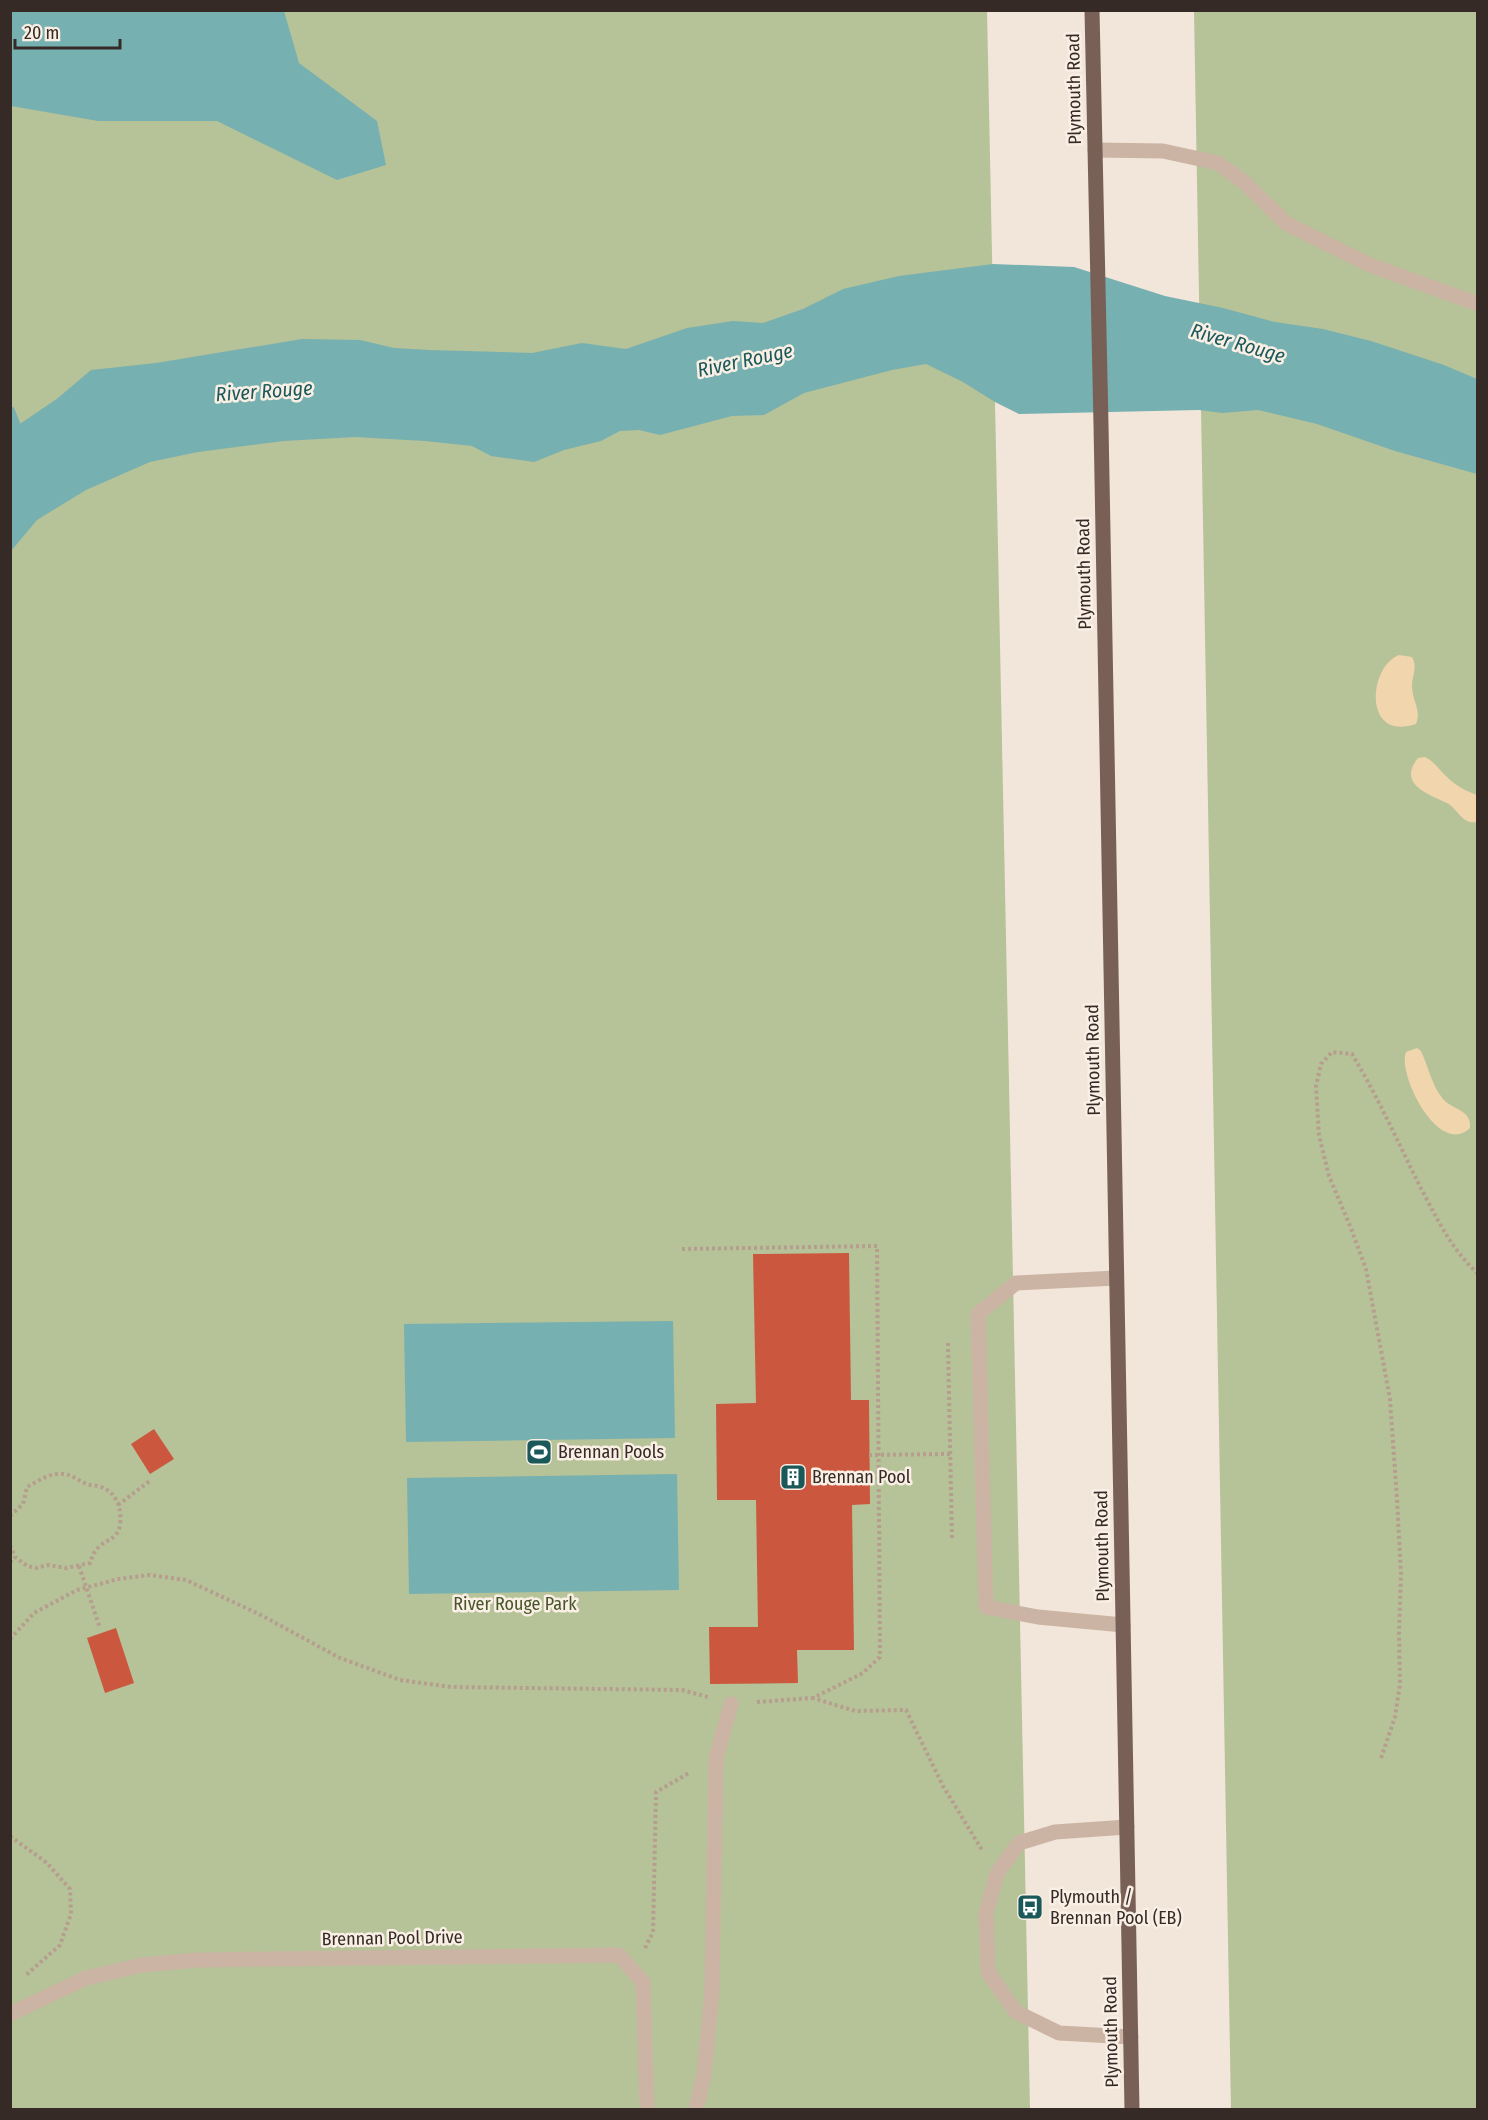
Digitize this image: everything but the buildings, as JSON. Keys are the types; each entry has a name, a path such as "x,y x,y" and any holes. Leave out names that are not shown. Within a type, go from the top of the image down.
{"main road":[{"name":"Plymouth Road","path":"1092,10 1132,2109"}],"street":[{"path":"1095,150 1163,151 1218,163 1245,183 1287,224 1370,265 1478,304"},
{"path":"1116,1278 1016,1283 978,1314 986,1606 1038,1617 1123,1625"},
{"path":"696,2109 704,2075 712,1990 716,1758 731,1704"},
{"path":"1127,1827 1055,1833 1019,1843 998,1873 986,1913 988,1972 1016,2012 1059,2033 1131,2037"},
{"name":"Brennan Pool Drive","path":"10,2014 86,1978 142,1965 198,1960 619,1955 633,1970"},
{"path":"633,1970 643,1982 647,2109"}],"path":[{"path":"1382,1758 1395,1717 1400,1684 1401,1574 1390,1399 1366,1269 1329,1176 1319,1136 1316,1086 1321,1064 1332,1052 1352,1054 1367,1079 1412,1172 1451,1245 1478,1274"},
{"path":"682,1249 877,1246 880,1658 863,1673 813,1698"},
{"path":"948,1343 952,1541"},
{"path":"869,1455 951,1454"},
{"path":"10,1516 23,1504 27,1487 49,1476 60,1474 77,1478 88,1485 99,1486 110,1492 118,1505 120,1527 113,1539 100,1545 94,1552 90,1563 79,1566 66,1568 48,1565 36,1568 27,1566 15,1557 10,1545"},
{"path":"118,1505 151,1480"},
{"path":"10,1562 15,1557"},
{"path":"79,1566 100,1628"},
{"path":"10,1639 34,1614 77,1590 118,1579 150,1575 186,1580 259,1614 340,1658 400,1680 451,1687 682,1690 731,1704 813,1698 855,1711 906,1710 944,1786 998,1873"},
{"path":"633,1970 653,1932 656,1792 716,1758"},
{"path":"10,1836 47,1863 70,1889 71,1914 60,1945 17,1982"}],"green space":[{"name":"River Rouge Park","path":"11,11 987,11 1030,2109 11,2110"},
{"path":"1194,11 1477,11 1477,2109 1231,2109"}],"sand":[{"path":"1399,655 1412,657 1414,661 1412,691 1418,719 1416,724 1399,727 1387,722 1379,713 1376,701 1381,673 1389,662"},
{"path":"1425,757 1454,783 1477,795 1477,822 1464,819 1447,803 1417,787 1411,775 1412,767 1418,758"},
{"path":"1417,1048 1421,1051 1439,1094 1447,1103 1468,1117 1470,1128 1458,1134 1446,1132 1423,1110 1414,1094 1405,1063 1406,1052"}],"water":[{"path":"10,11 284,11 299,63 377,121 386,165 337,180 217,121 98,121 11,106"},
{"name":"River Rouge","path":"993,264 1074,267 1165,296 1275,322 1323,329 1371,341 1444,365 1477,379 1477,474 1395,451 1317,424 1258,410 1222,413 1199,410 1019,414 926,364 892,370 804,393 764,415 732,416 660,435 639,430 620,431 601,441 564,450 534,462 491,456 472,446 355,437 284,441 198,452 150,462 86,490 37,520 11,551 11,430 58,398 91,370 156,363 302,339 360,340 394,348 430,350 532,353 582,343 626,349 687,328 733,321 763,323 803,309 843,289 899,276"},
{"path":"673,1321 675,1438 406,1442 404,1324"},
{"path":"677,1474 679,1590 409,1594 407,1478"}],"waterway":[{"path":"10,411 21,439"}],"place":[{"name":"Brennan Pools","path":"539,1452"},
{"name":"Brennan Pool","path":"793,1477"},
{"name":"Plymouth / Brennan Pool (EB)","path":"1030,1907"}]}
